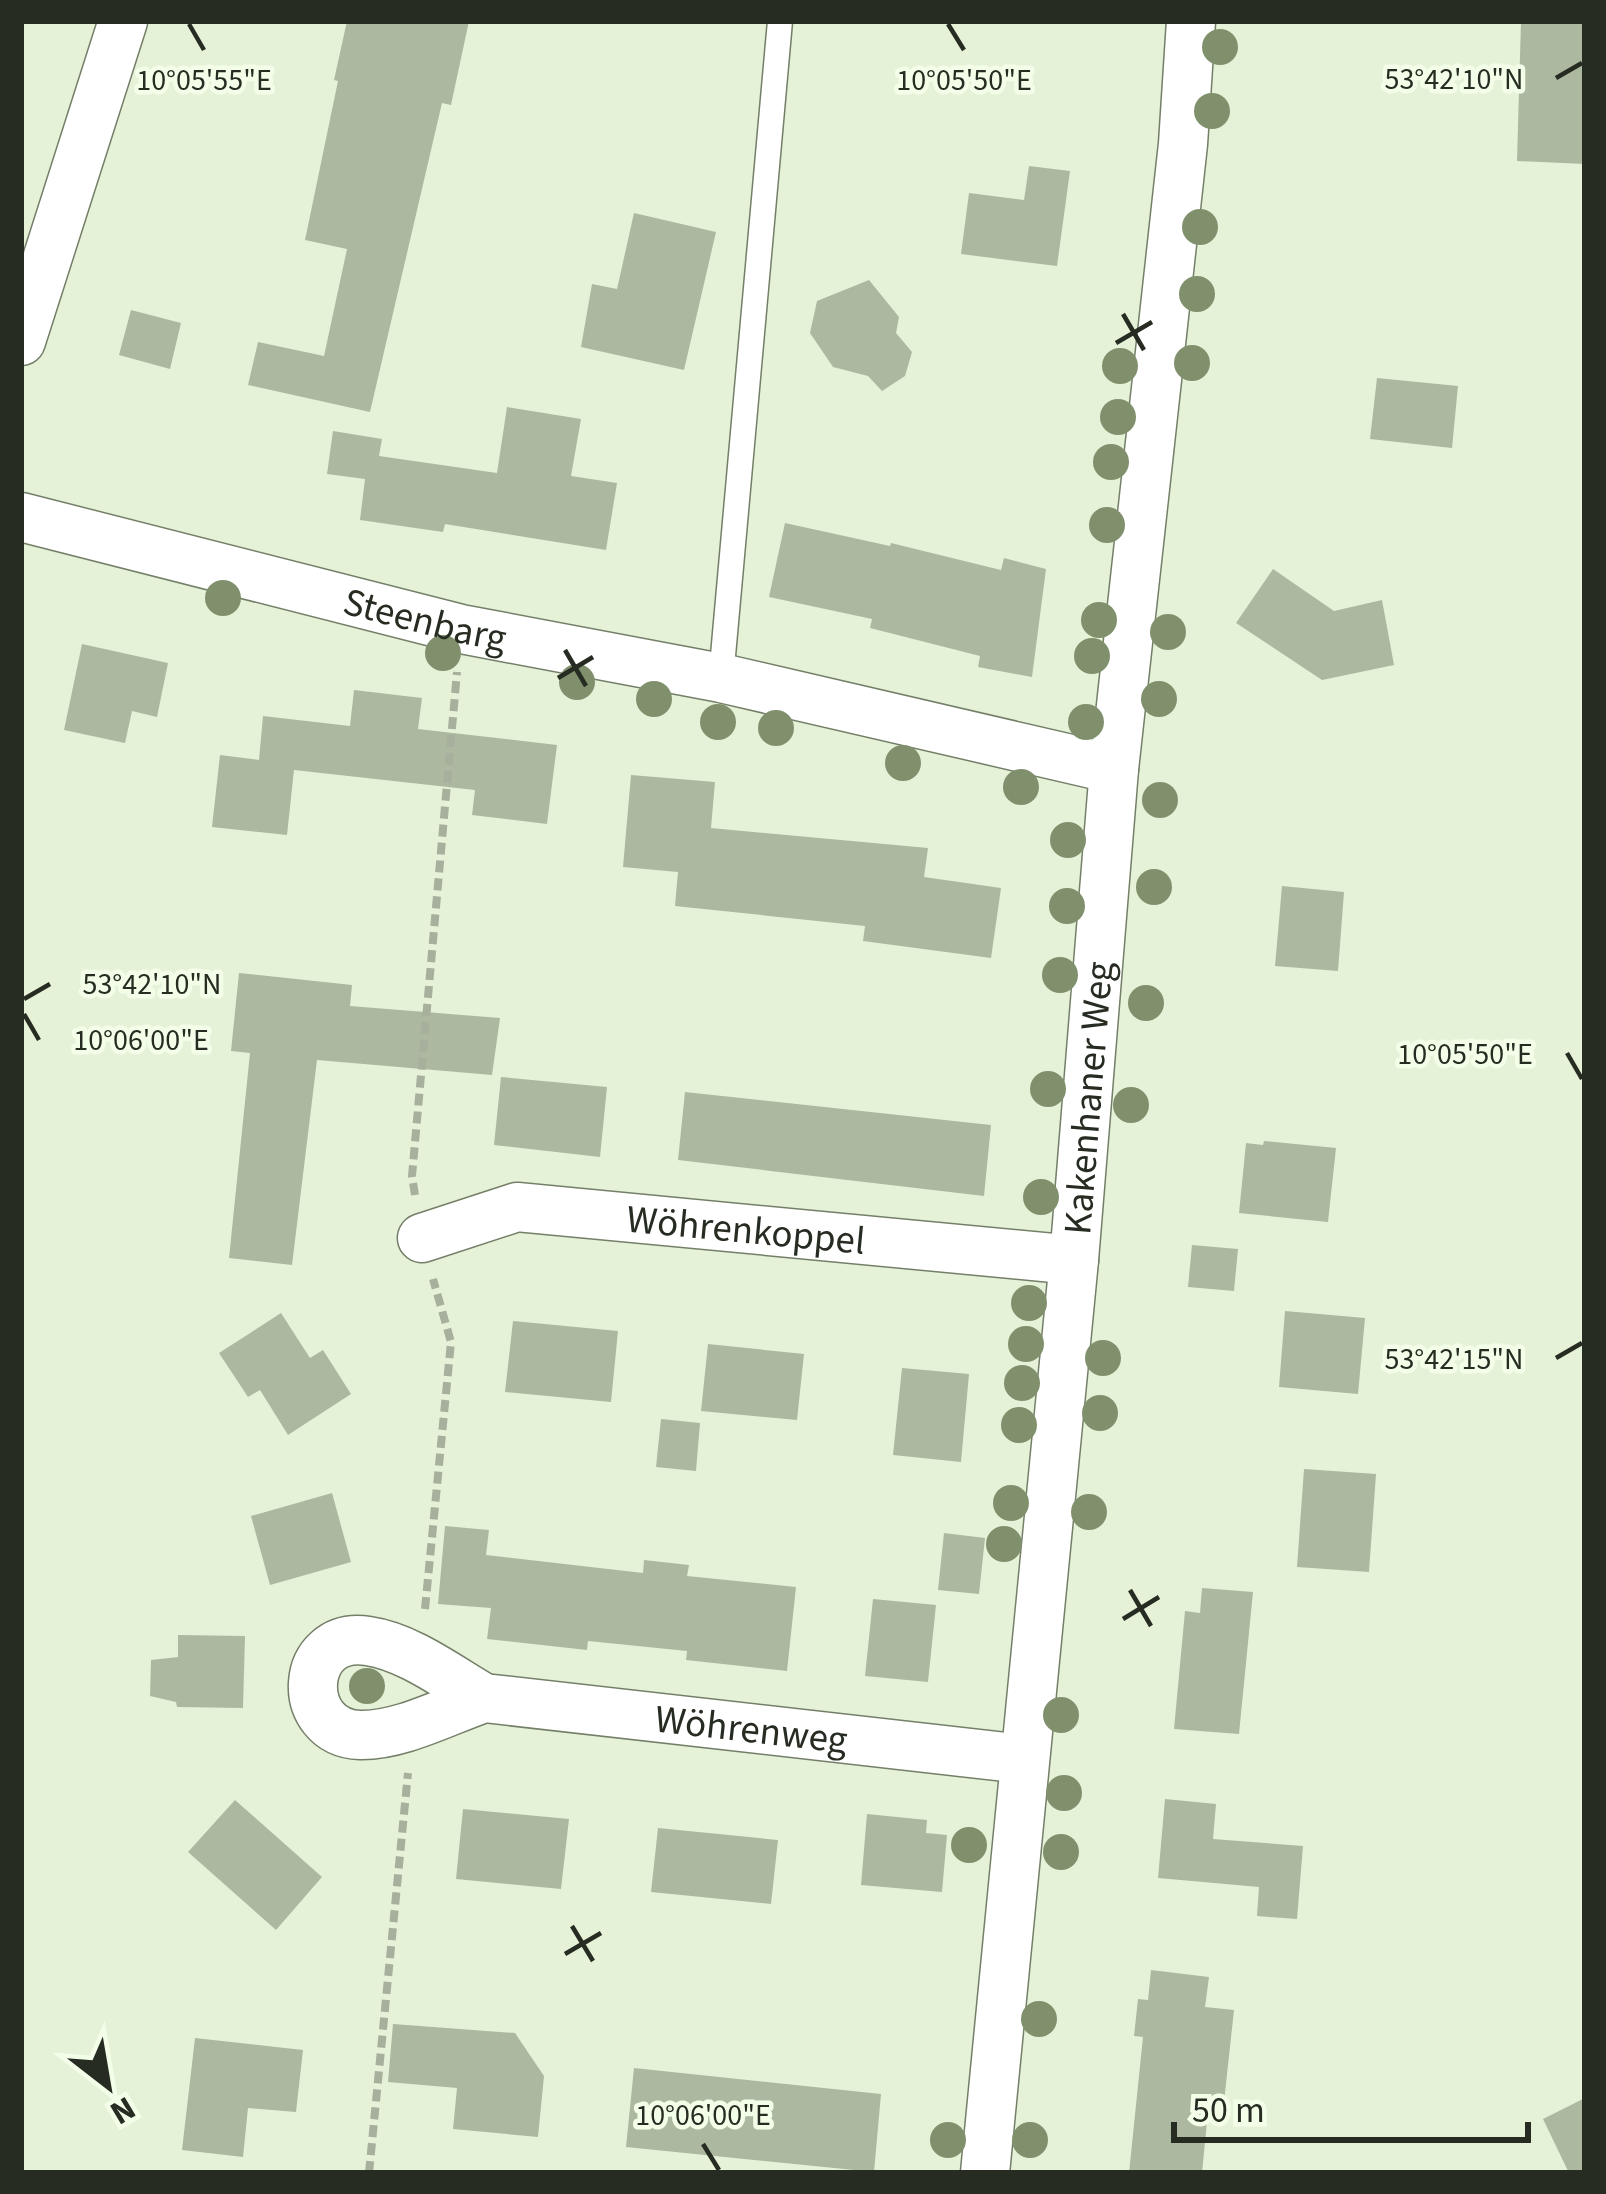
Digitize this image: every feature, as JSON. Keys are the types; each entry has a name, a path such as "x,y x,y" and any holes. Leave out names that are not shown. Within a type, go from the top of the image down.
{"street":[{"path":"21,341 124,21"},
{"name":"Kakenhaner Weg","path":"985,2173 1074,1260 1114,769 1183,144 1191,21"},
{"name":"Steenbarg","path":"21,517 461,629 721,678 1114,769"},
{"name":"Wöhrenkoppel","path":"422,1238 517,1207 1074,1260"},
{"name":"Wöhrenweg","path":"484,1698 1023,1759"}],"lane":[{"path":"721,678 780,21"}],"path":[{"path":"422,1238 412,1176 461,629"}],"building":[{"path":"347,21 469,21 451,105 442,103 370,412 248,385 258,342 324,356 347,249 305,240"},
{"path":"1521,21 1585,21 1585,164 1517,161"},
{"path":"1029,166 1070,171 1057,266 961,254 969,193 1024,200"},
{"path":"634,213 716,232 684,370 581,347 592,284 617,289"},
{"path":"869,280 899,317 896,333 912,352 905,376 882,391 868,376 833,367 810,333 817,301"},
{"path":"131,310 181,323 170,369 119,355"},
{"path":"1377,378 1458,386 1452,448 1370,439"},
{"path":"507,407 581,419 571,476 617,483 606,550 445,524 443,532 360,520 365,479 327,474 333,431 382,439 379,456 497,473"},
{"path":"785,523 1001,570 1004,558 1046,569 1032,677 978,667 980,656 870,628 872,619 769,597"},
{"path":"1273,569 1334,611 1382,600 1394,665 1322,680 1236,623"},
{"path":"82,644 168,663 157,717 132,711 125,743 64,730"},
{"path":"354,690 422,698 418,729 557,745 547,824 472,815 475,790 294,770 287,835 212,827 220,755 259,760 263,716 350,726"},
{"path":"631,775 715,782 711,828 928,848 924,877 1001,888 991,958 863,941 865,926 675,906 678,872 623,867"},
{"path":"1282,886 1344,892 1338,971 1275,966"},
{"path":"239,973 352,985 350,1006 500,1018 492,1075 317,1060 292,1265 229,1258 250,1053 231,1051"},
{"path":"501,1077 607,1087 600,1157 494,1145"},
{"path":"685,1092 991,1125 984,1196 678,1160"},
{"path":"1264,1141 1336,1148 1328,1222 1239,1213 1246,1143 1263,1145"},
{"path":"1192,1245 1238,1249 1234,1291 1188,1287"},
{"path":"1285,1311 1365,1318 1358,1394 1279,1387"},
{"path":"281,1313 310,1358 323,1350 351,1394 288,1435 260,1390 248,1397 219,1353"},
{"path":"513,1321 618,1331 611,1402 505,1392"},
{"path":"708,1344 804,1354 797,1420 701,1411"},
{"path":"902,1368 969,1374 961,1462 893,1455"},
{"path":"661,1419 700,1423 696,1471 656,1467"},
{"path":"1304,1469 1376,1474 1369,1572 1297,1567"},
{"path":"332,1493 351,1562 270,1585 251,1516"},
{"path":"445,1526 489,1530 486,1555 643,1573 644,1560 689,1565 687,1576 796,1587 787,1671 686,1660 687,1651 588,1641 587,1650 487,1639 491,1608 438,1604"},
{"path":"944,1533 985,1538 979,1594 938,1590"},
{"path":"1202,1588 1253,1592 1239,1734 1174,1729 1185,1611 1200,1613"},
{"path":"873,1599 936,1605 928,1682 865,1676"},
{"path":"178,1635 245,1636 243,1708 177,1707 176,1702 150,1696 151,1660 178,1657"},
{"path":"1165,1799 1216,1804 1213,1839 1303,1846 1297,1919 1257,1916 1259,1887 1158,1878"},
{"path":"235,1800 322,1877 276,1930 188,1852"},
{"path":"463,1809 569,1819 561,1889 456,1879"},
{"path":"867,1814 927,1820 926,1833 947,1835 942,1892 861,1885"},
{"path":"658,1828 778,1840 771,1904 651,1892"},
{"path":"1151,1970 1209,1977 1205,2007 1234,2010 1224,2102 1209,2101 1202,2173 1129,2173 1143,2037 1134,2036 1138,1999 1148,2000"},
{"path":"393,2024 515,2033 544,2076 538,2137 453,2129 457,2088 388,2082"},
{"path":"195,2038 303,2050 296,2112 248,2108 243,2157 182,2150"},
{"path":"634,2068 881,2094 874,2172 626,2147"},
{"path":"1585,2098 1585,2173 1569,2173 1543,2119"}]}
